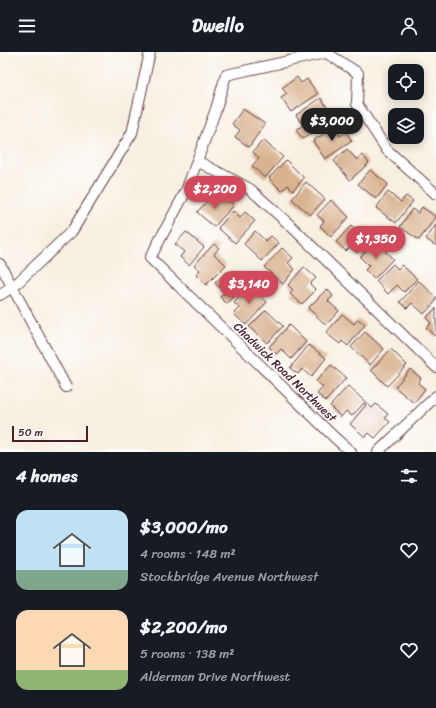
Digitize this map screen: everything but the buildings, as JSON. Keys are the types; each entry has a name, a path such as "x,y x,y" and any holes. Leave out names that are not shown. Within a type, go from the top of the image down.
{"street":[{"path":"0,295 13,287 72,230 132,133 150,52"},
{"path":"436,194 387,150 356,104 358,73 325,52 226,75 216,109 197,161 250,189 292,226 436,367"},
{"name":"Chadwick Road Northwest","path":"197,161 186,192 150,258 351,452"},
{"path":"0,264 66,387"},
{"path":"378,452 436,396"}]}
